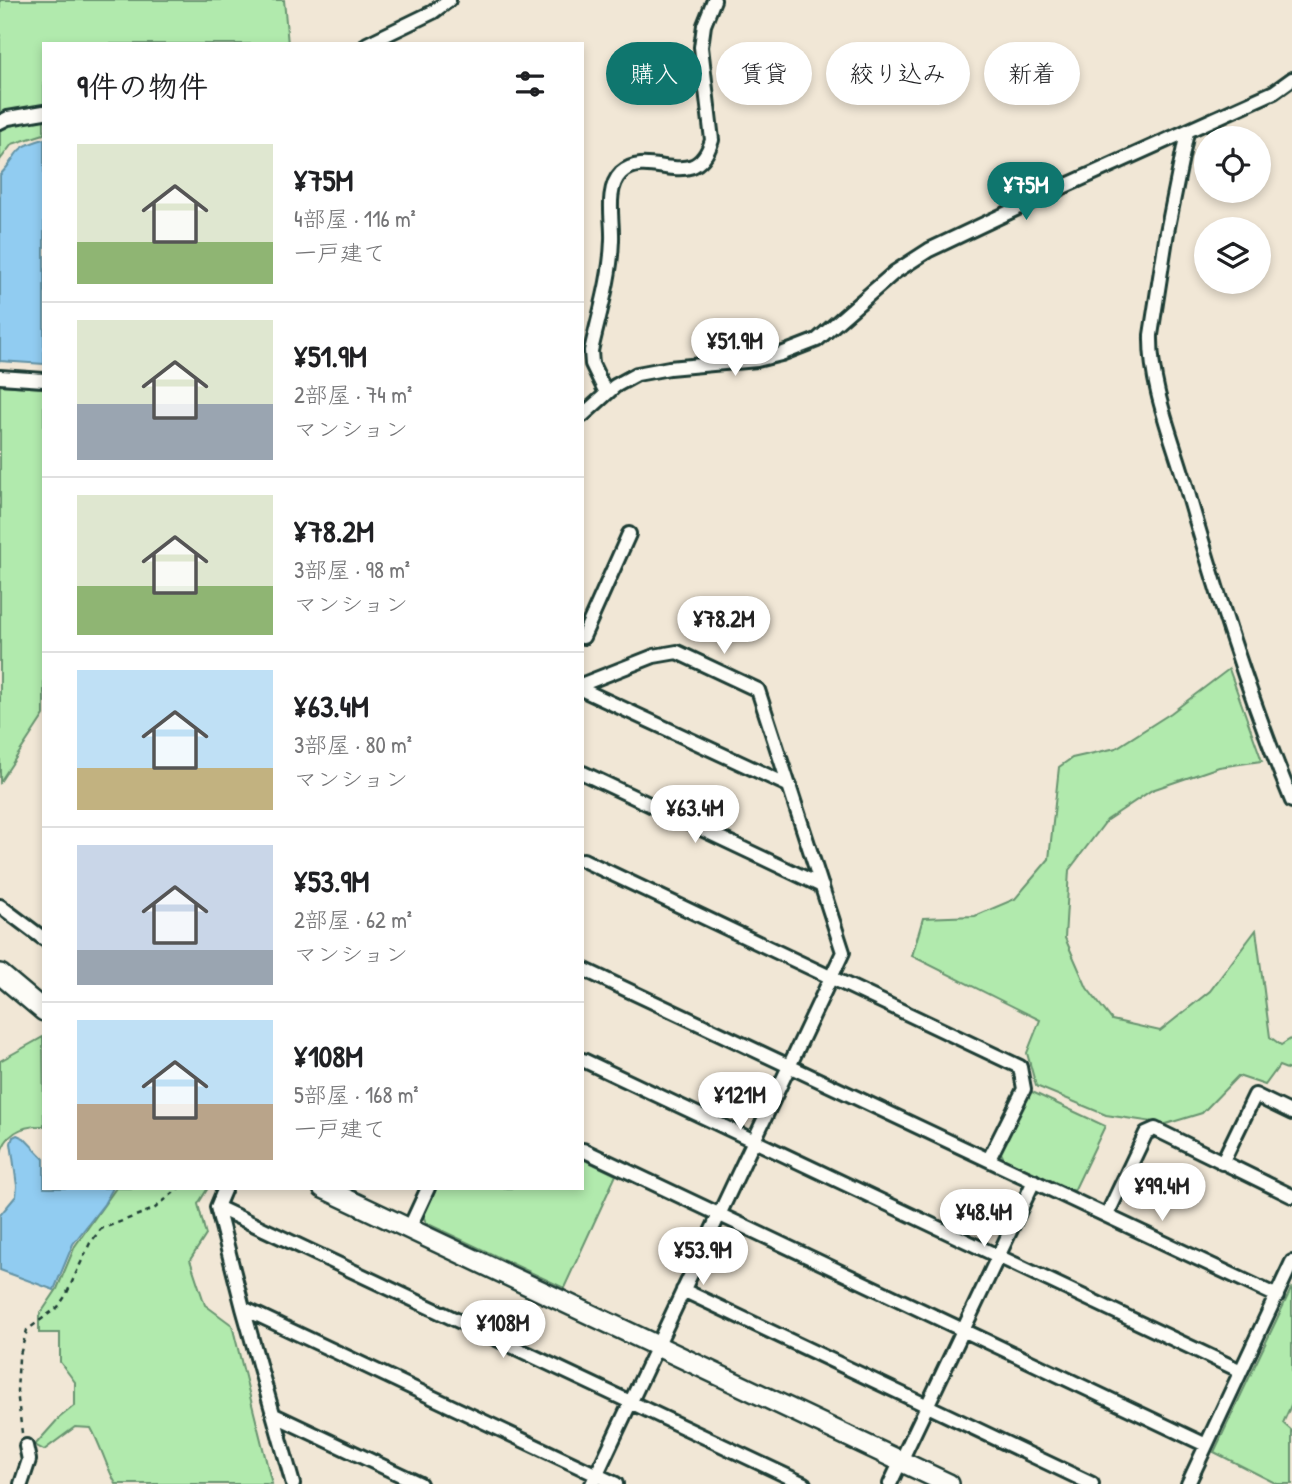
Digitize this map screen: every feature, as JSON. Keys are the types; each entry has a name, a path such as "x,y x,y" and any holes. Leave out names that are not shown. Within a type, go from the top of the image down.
{"street":[{"path":"371,42 433,12 449,0"},
{"path":"606,393 592,364 592,351 610,263 611,201 614,185 621,173 631,167 643,165 683,170 698,163 708,153 712,140 701,47 704,25 714,0"},
{"path":"584,414 606,393 637,374 669,368 757,360 817,340 895,272 929,250 1273,92 1292,79"},
{"path":"0,122 8,118 42,112"},
{"path":"1187,132 1167,232 1151,335 1156,386 1203,547 1292,801"},
{"path":"0,377 42,380"},
{"path":"584,635 629,534"},
{"path":"584,684 654,656 677,652 758,690 843,952 594,1479"},
{"path":"584,690 790,786"},
{"path":"584,774 822,886"},
{"path":"584,860 1020,1067 1024,1089 989,1159"},
{"path":"0,906 42,938"},
{"path":"584,969 1277,1296"},
{"path":"0,974 42,1009"},
{"path":"584,1060 1241,1371"},
{"path":"1222,1163 1255,1095 1292,1113"},
{"path":"1107,1215 1146,1133 1154,1129 1292,1196"},
{"path":"584,1150 1206,1445"},
{"path":"890,1484 1034,1181"},
{"path":"224,1190 216,1207 293,1484"},
{"path":"327,1190 949,1484"},
{"path":"409,1229 427,1190"},
{"path":"216,1207 804,1484"},
{"path":"1188,1484 1292,1262"},
{"path":"683,1290 1092,1484"},
{"path":"243,1308 594,1479 617,1484"},
{"path":"274,1415 420,1484"},
{"path":"21,1484 29,1460 26,1446"}],"path":[{"path":"26,1446 20,1423 17,1391 19,1358 27,1330 58,1307 90,1243 101,1229 154,1209 177,1190"}],"green space":[{"path":"0,0 284,0 288,42 42,42 42,135 12,144 0,160"},
{"path":"0,385 42,388 42,718 0,782"},
{"path":"1229,669 1262,761 1219,767 1152,790 1107,820 1069,870 1065,938 1087,988 1112,1020 1160,1031 1210,991 1256,930 1270,1037 1281,1045 1292,1038 1292,1071 1279,1066 1265,1085 1238,1076 1202,1113 1166,1124 1106,1115 1036,1086 1027,1053 1040,1020 912,956 923,918 975,916 1015,899 1049,859 1059,767 1072,758 1116,748 1171,713"},
{"path":"42,1038 42,1126 28,1127 10,1136 0,1155 0,1061"},
{"path":"1028,1090 1105,1126 1074,1191 1004,1159 1000,1151"},
{"path":"584,1159 616,1175 564,1288 426,1223 423,1215 434,1190 584,1190"},
{"path":"115,1190 207,1190 198,1204 206,1235 190,1260 205,1305 232,1325 272,1484 116,1484 91,1428 75,1427 44,1450 35,1445 59,1418 75,1405 75,1382 60,1362 60,1333 39,1333 39,1316 57,1289 75,1246"},
{"path":"1292,1287 1292,1403 1283,1423 1292,1431 1292,1484 1277,1484 1214,1452"}],"water":[{"path":"42,140 42,364 0,361 0,175 20,149"},
{"path":"17,1135 24,1138 42,1157 42,1190 112,1190 73,1244 54,1290 0,1270 0,1215 16,1196 17,1186 11,1143"}]}
